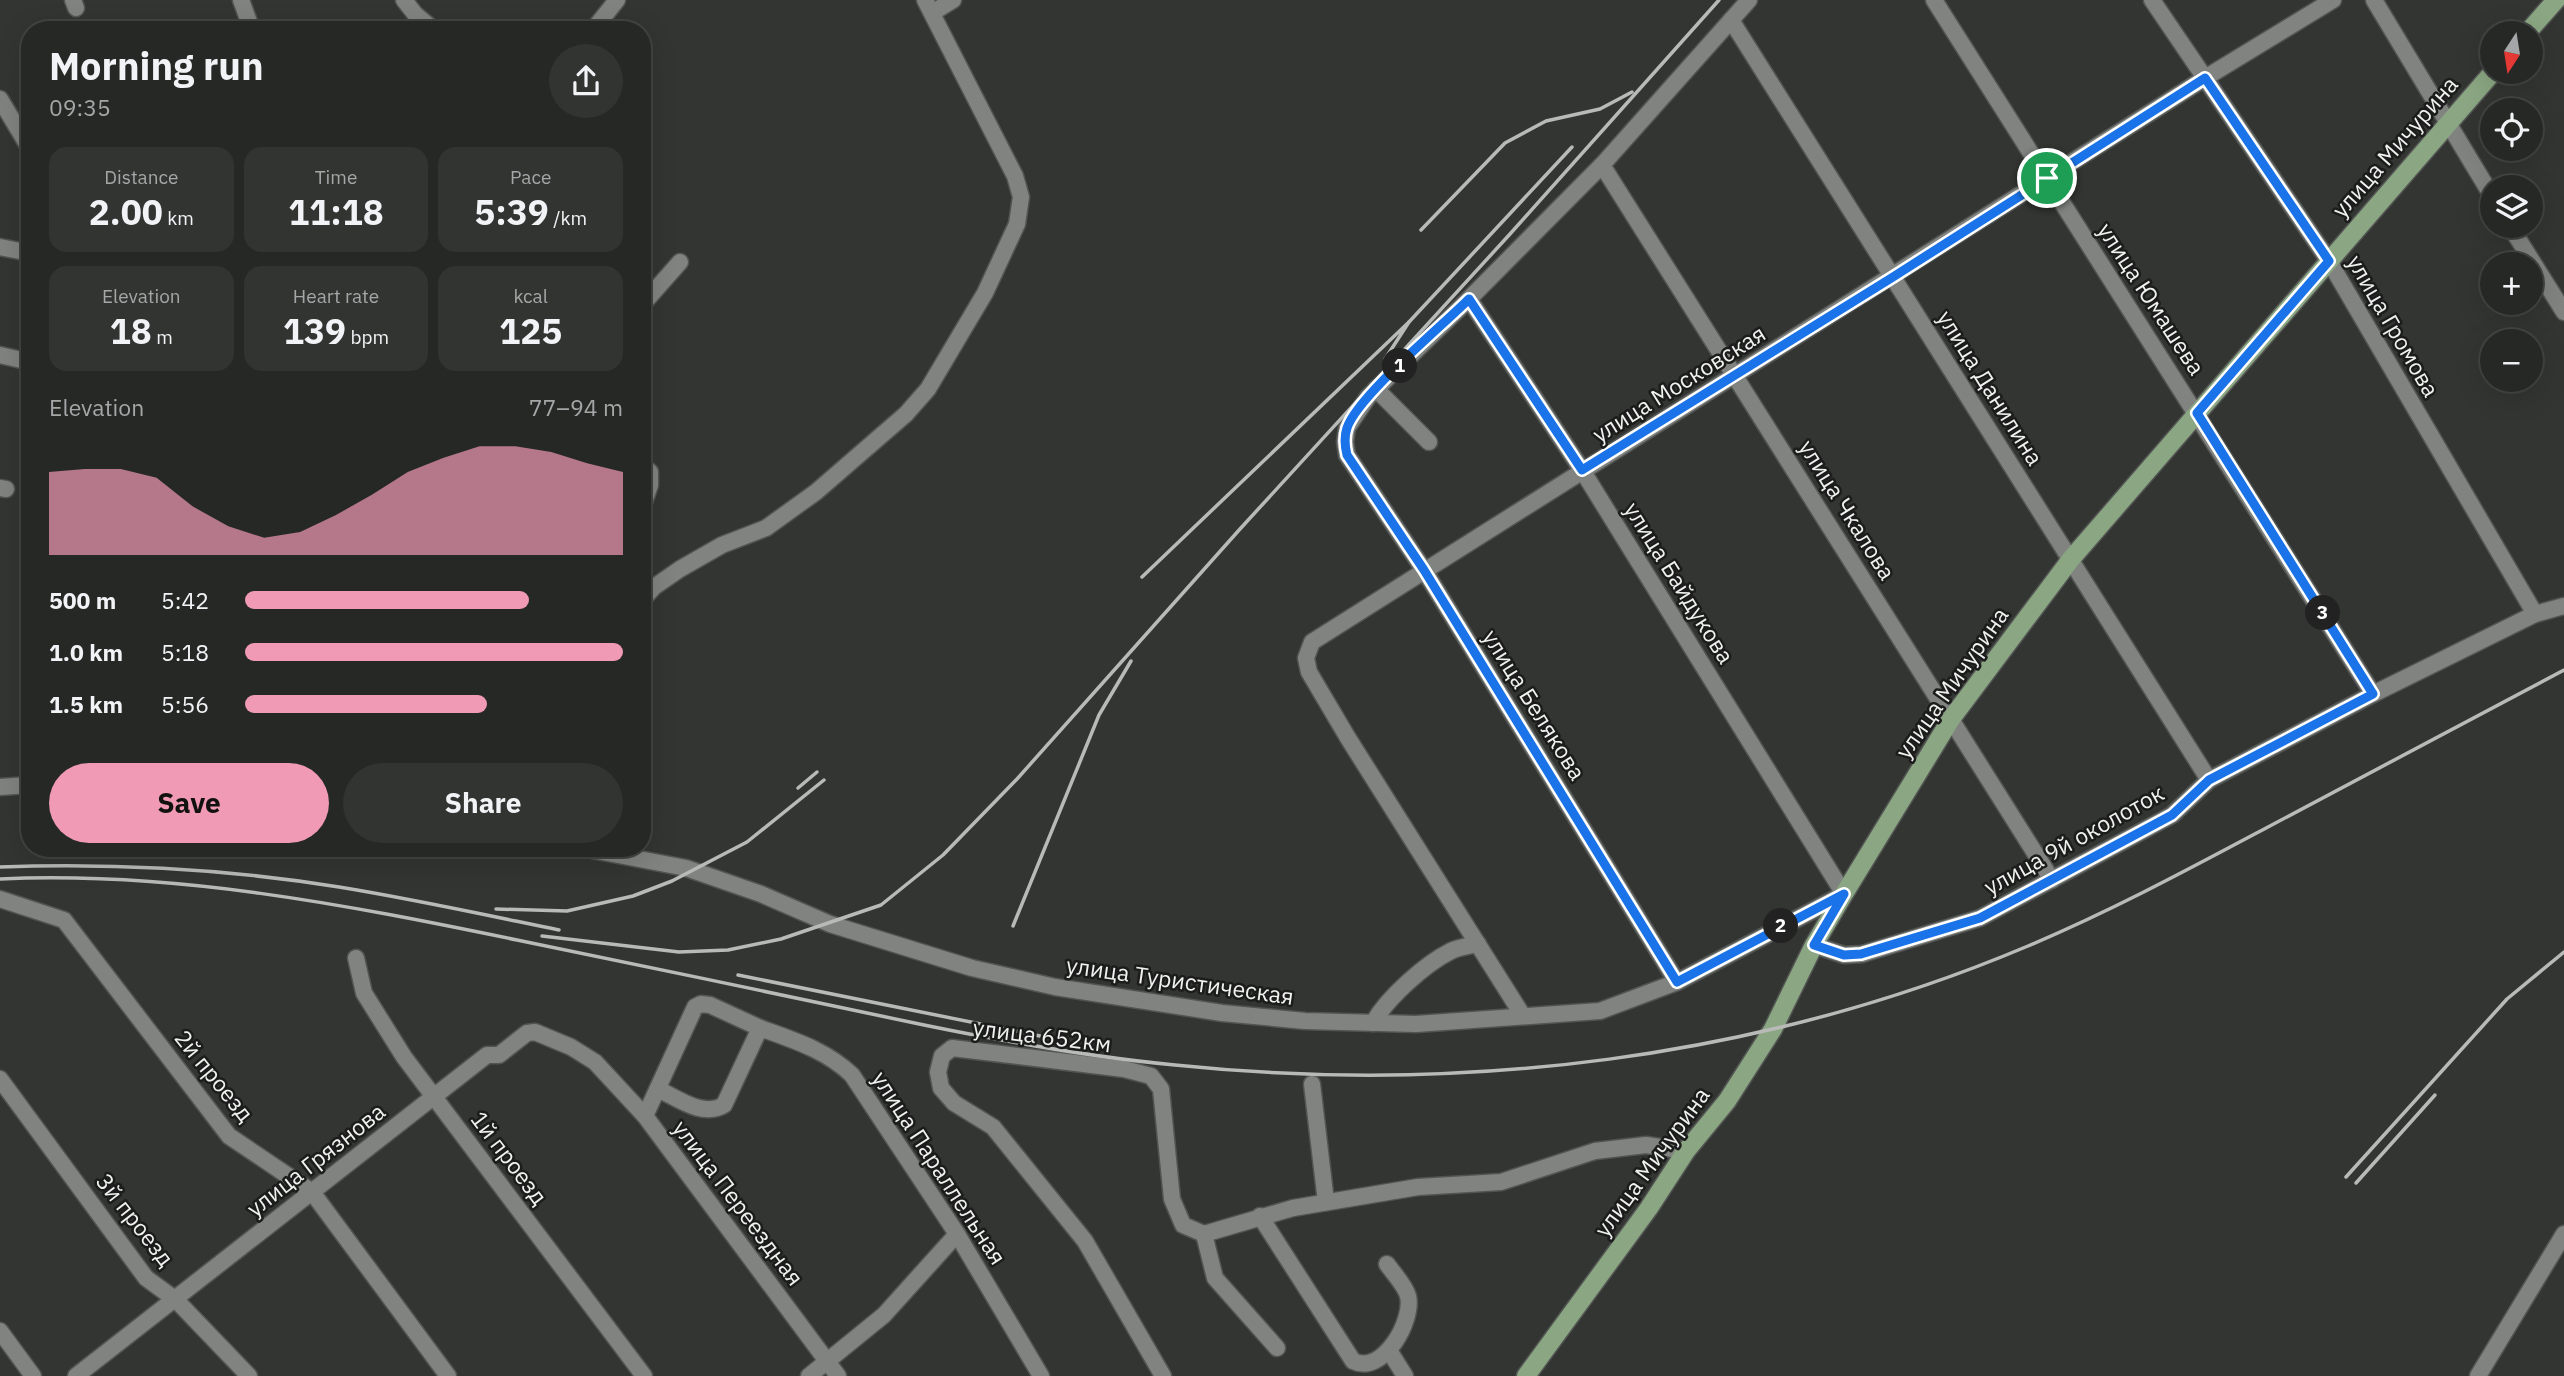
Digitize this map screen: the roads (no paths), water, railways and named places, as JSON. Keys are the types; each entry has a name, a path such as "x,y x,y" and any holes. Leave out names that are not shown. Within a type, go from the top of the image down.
{"main road":[{"path":"2537,21 2556,0"},
{"name":"улица Мичурина","path":"1525,1376 1649,1208 1686,1151 1727,1101 1773,1029 1814,945 1951,719 2071,559 2482,84"}],"street":[{"path":"241,0 249,21"},
{"path":"404,0 423,21"},
{"path":"600,21 617,0"},
{"path":"651,590 680,569 722,545 766,528 816,492 906,414 928,389 985,293 1017,224 1021,197 1015,176 928,6 953,0"},
{"path":"1429,442 1376,389 1602,165 1749,0"},
{"name":"улица Юмашева","path":"1934,0 2373,694"},
{"name":"улица Громова","path":"2152,0 2329,261 2535,614"},
{"name":"улица Московская","path":"1523,1016 1309,672 1306,657 1312,642 2205,78 2333,0"},
{"path":"2374,0 2480,178"},
{"name":"улица Данилина","path":"1731,20 2209,780"},
{"path":"0,99 21,134"},
{"name":"улица Чкалова","path":"1602,165 2052,880"},
{"path":"2518,238 2564,312"},
{"path":"0,247 21,251"},
{"path":"651,295 680,262"},
{"name":"улица Байдукова","path":"1469,299 1582,470 1844,894"},
{"path":"0,355 21,360"},
{"name":"улица Белякова","path":"1376,389 1347,428 1347,455 1424,570 1677,982"},
{"name":"улица 9й околоток","path":"1814,945 1844,955 1861,954 1980,918 2172,815 2209,780 2373,694 2535,614 2564,606"},
{"path":"0,786 21,785"},
{"name":"улица Туристическая","path":"629,857 686,868 761,894 831,924 972,968 1055,988 1222,1013 1305,1021 1416,1024 1600,1011 1677,982 1844,894"},
{"name":"2й проезд","path":"0,899 64,920 229,1136 312,1192 449,1376"},
{"path":"1373,1023 1383,1007 1411,980 1448,953 1478,944"},
{"name":"1й проезд","path":"356,958 364,993 404,1057 645,1376"},
{"name":"улица Параллельная","path":"658,1089 695,1007 701,1004 710,1005 837,1060 852,1075 957,1234 1041,1376"},
{"path":"645,1116 658,1089 704,1110 717,1109 723,1105 760,1028"},
{"name":"улица Грязнова","path":"76,1376 487,1055 499,1055 527,1033 536,1032 571,1047 595,1062"},
{"name":"улица 652км","path":"1163,1376 1085,1241 993,1127 954,1104 941,1088 938,1072 942,1056 952,1048 1124,1069 1151,1076 1161,1088 1172,1199 1183,1225 1204,1234"},
{"name":"улица Переездная","path":"595,1062 645,1116 838,1376"},
{"name":"3й проезд","path":"0,1079 146,1278 176,1300 249,1376"},
{"path":"1312,1084 1326,1202"},
{"path":"1277,1348 1215,1278 1204,1234 1260,1216 1326,1202 1418,1187 1500,1182 1595,1151 1646,1145 1686,1151"},
{"path":"1260,1216 1359,1366 1371,1366 1394,1349 1409,1310 1408,1294 1387,1264"},
{"path":"809,1376 884,1315 957,1234"},
{"path":"2478,1376 2564,1234"},
{"path":"0,1331 33,1376"},
{"path":"1390,1352 1405,1376"}],"railway":[{"path":"542,936 679,952 728,950 781,939 881,905 943,855 1017,779 1719,0"},
{"path":"1421,230 1505,143 1546,121 1600,109 1632,92"},
{"path":"1409,322 1572,147"},
{"path":"1142,577 1409,322 1385,359"},
{"path":"1013,926 1099,715 1131,661"},
{"path":"0,879 131,880 260,893 325,903 955,1031 1112,1058 1283,1073 1392,1075 1501,1070 1609,1059 1717,1041 1823,1016 1927,985 2059,933 2120,904 2564,670"},
{"path":"798,788 817,772"},
{"path":"496,909 567,911 633,896 672,881 747,842 824,780"},
{"path":"0,867 127,867 255,876 367,892 559,930"},
{"path":"2346,1177 2507,999 2564,952"},
{"path":"738,975 1040,1036"},
{"path":"2356,1183 2435,1095"}]}
